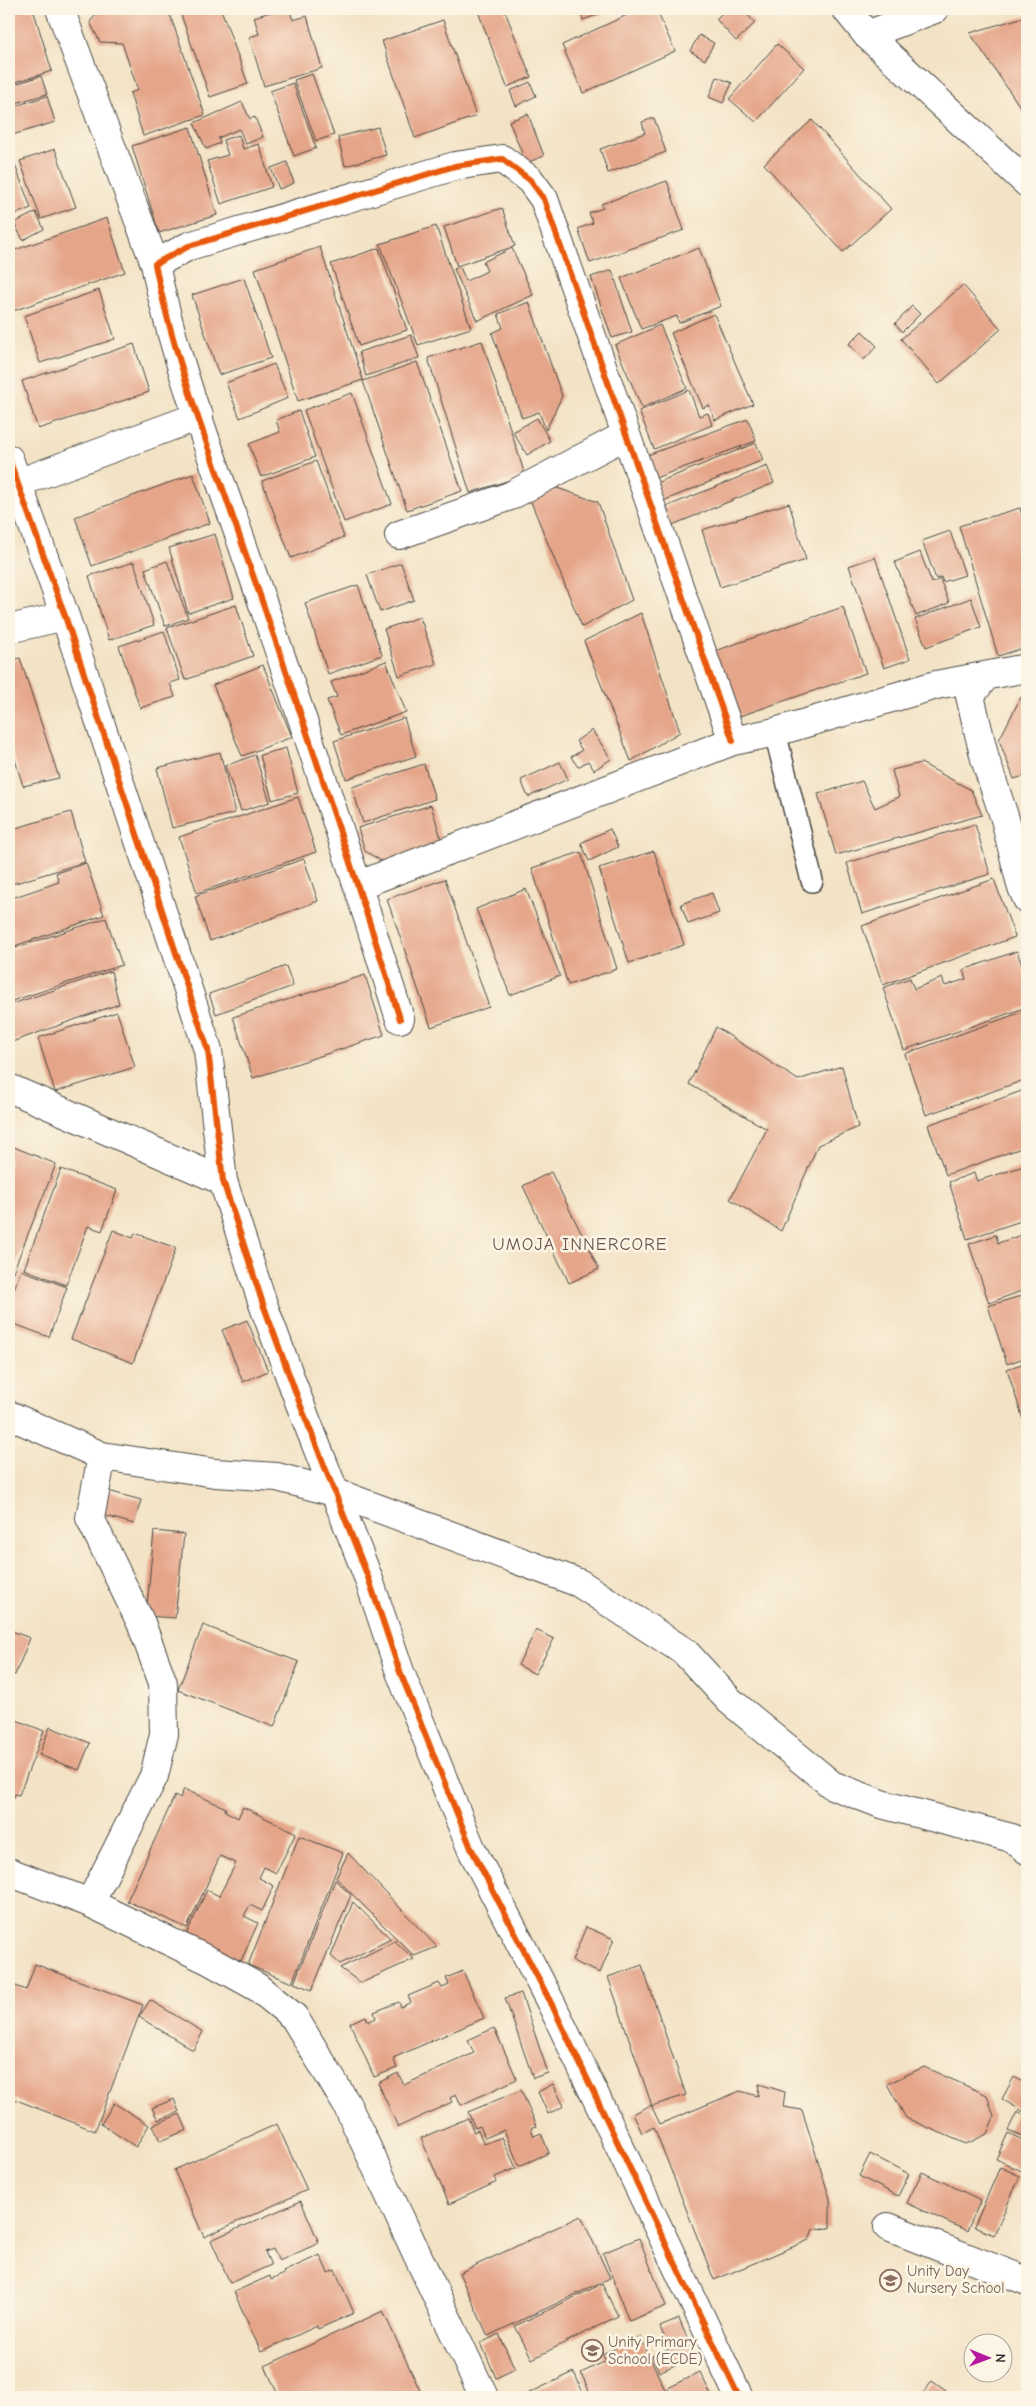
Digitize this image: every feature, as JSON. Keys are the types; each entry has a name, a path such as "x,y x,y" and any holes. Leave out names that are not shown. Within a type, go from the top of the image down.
{"street":[{"path":"60,9 156,264 162,300 199,416 359,885 400,1019"},
{"path":"846,9 867,35 1027,183"},
{"path":"867,35 935,9"},
{"path":"156,264 189,246 455,166 502,159 530,180 544,199 733,741"},
{"path":"199,416 13,471 65,616 208,1050 223,1180 267,1313 334,1492 368,1576 400,1672 471,1848 552,2005 740,2397"},
{"path":"399,535 510,496 626,435"},
{"path":"9,629 65,616"},
{"path":"359,885 733,741 776,732 936,685 1027,668"},
{"path":"985,677 970,696 985,759 1006,819 1021,885 1027,899"},
{"path":"9,1088 223,1180"},
{"path":"9,1415 102,1456 215,1473 277,1477 334,1492 579,1583 685,1652 730,1701 832,1786 881,1804 1012,1838 1027,1850"},
{"path":"90,1903 154,1776 164,1734 163,1683 141,1623 90,1518 102,1456"},
{"path":"9,1872 90,1903 210,1961 256,1987 294,2017 347,2105 484,2397"},
{"path":"888,2227 1027,2281"}],"lane":[{"path":"776,732 812,881"}],"building":[{"path":"9,9 33,9 52,71 9,84"},
{"path":"100,9 168,9 205,115 143,136 130,93 138,90 122,43 100,42 90,22"},
{"path":"179,9 221,9 248,84 210,97"},
{"path":"281,9 289,9 293,20 307,16 322,68 264,86 249,37 259,34 254,17"},
{"path":"477,9 504,9 531,77 507,87"},
{"path":"579,9 614,9 583,20"},
{"path":"640,9 656,9 675,51 583,93 562,45"},
{"path":"726,9 742,9 755,23 736,41 716,19"},
{"path":"1027,16 1027,117 970,33"},
{"path":"443,20 476,116 415,138 382,41"},
{"path":"699,35 714,43 705,60 690,51"},
{"path":"777,44 804,68 756,122 729,99"},
{"path":"312,74 334,135 316,141 294,80"},
{"path":"41,76 47,94 9,105 9,86"},
{"path":"717,77 732,83 723,103 709,97"},
{"path":"530,82 536,96 516,106 510,91"},
{"path":"293,83 316,148 294,156 270,91"},
{"path":"47,96 55,122 9,136 9,108"},
{"path":"242,102 250,119 255,117 263,137 246,144 239,129 218,138 220,143 206,149 194,123"},
{"path":"528,114 544,156 526,163 509,121"},
{"path":"654,118 666,152 608,173 600,149 645,133 642,122"},
{"path":"812,120 891,209 843,252 764,164"},
{"path":"190,127 217,215 159,233 132,146"},
{"path":"378,127 386,155 345,166 338,137"},
{"path":"239,135 243,149 259,144 272,187 221,204 207,161 228,155 223,140"},
{"path":"55,149 76,207 41,219 20,161"},
{"path":"12,157 31,208 11,216 13,223 9,225 9,158"},
{"path":"287,162 294,183 279,189 271,168"},
{"path":"667,181 684,230 590,263 578,229 593,223 589,213 603,208 601,204"},
{"path":"502,208 515,246 457,266 444,227"},
{"path":"36,212 44,229 23,240 14,223"},
{"path":"107,218 125,272 10,312 9,252"},
{"path":"436,226 471,328 418,345 380,244"},
{"path":"320,247 363,380 298,401 255,269"},
{"path":"379,248 407,330 359,346 331,264"},
{"path":"512,248 533,295 477,321 454,269 460,267 466,281 487,271 483,262"},
{"path":"699,248 721,306 679,323 677,316 641,329 621,278"},
{"path":"612,270 632,332 612,338 591,277"},
{"path":"244,278 271,358 219,375 192,295"},
{"path":"963,285 1001,329 939,384 901,339"},
{"path":"99,290 115,339 40,363 24,316"},
{"path":"529,302 562,396 546,430 539,412 522,418 492,333 503,328 498,314"},
{"path":"912,306 920,314 902,332 895,324"},
{"path":"714,314 753,404 715,420 709,405 703,408 671,333"},
{"path":"660,325 687,388 642,408 615,345"},
{"path":"862,331 877,346 864,360 849,344"},
{"path":"411,335 419,358 366,376 359,352"},
{"path":"482,341 525,475 470,493 428,358"},
{"path":"134,344 149,392 38,429 22,381"},
{"path":"417,362 462,491 407,510 363,381"},
{"path":"274,364 288,398 240,418 226,383"},
{"path":"689,390 699,416 708,413 712,425 654,449 639,411"},
{"path":"352,393 392,504 344,522 304,410"},
{"path":"299,411 315,457 261,477 249,444 280,432 276,420"},
{"path":"537,418 550,441 527,455 513,432"},
{"path":"748,419 756,441 655,478 647,455"},
{"path":"756,443 763,460 663,501 656,483"},
{"path":"316,461 344,537 291,558 262,481"},
{"path":"767,466 774,483 670,526 663,508"},
{"path":"193,474 210,523 92,566 75,517"},
{"path":"557,488 598,502 632,600 582,627 529,497"},
{"path":"789,503 806,560 720,587 702,530"},
{"path":"1020,508 1027,533 1027,647 998,656 959,526"},
{"path":"950,531 965,575 943,582 941,577 936,579 922,541"},
{"path":"215,534 234,598 188,613 169,548"},
{"path":"920,552 932,583 940,579 949,603 916,616 895,562"},
{"path":"875,557 910,659 884,668 849,566"},
{"path":"167,561 188,618 165,626 145,569"},
{"path":"134,562 154,625 109,640 89,576"},
{"path":"401,563 414,600 380,612 367,575"},
{"path":"358,585 382,655 328,674 305,603"},
{"path":"971,598 981,627 926,647 915,619"},
{"path":"236,605 253,656 185,680 167,628"},
{"path":"843,607 866,673 734,718 712,652"},
{"path":"641,613 680,732 631,761 584,641"},
{"path":"420,617 436,664 399,676 384,629"},
{"path":"164,631 180,680 170,683 175,697 140,708 119,646"},
{"path":"20,658 59,778 23,786 9,740 9,661"},
{"path":"386,661 406,712 341,735 327,700 337,697 331,682"},
{"path":"263,665 292,737 242,756 213,685"},
{"path":"1027,695 1027,775 1014,779 999,740 1021,697"},
{"path":"404,718 416,756 346,779 334,741"},
{"path":"592,730 611,759 594,770 588,761 578,767 571,757 582,750 576,741"},
{"path":"286,748 298,793 272,800 260,755"},
{"path":"220,752 235,813 172,828 157,768"},
{"path":"255,755 270,802 241,811 225,766"},
{"path":"560,762 568,779 528,797 521,780"},
{"path":"921,763 971,790 982,815 836,855 818,794 862,781 875,808 899,797 892,770"},
{"path":"424,764 435,799 363,823 352,787"},
{"path":"298,797 316,852 197,893 179,837"},
{"path":"431,805 445,851 393,868 365,851 358,828"},
{"path":"71,812 85,862 9,885 9,830"},
{"path":"975,824 990,874 862,914 847,863"},
{"path":"610,829 618,847 589,861 581,843"},
{"path":"654,851 684,945 629,963 599,868"},
{"path":"581,852 617,969 568,985 532,868"},
{"path":"304,859 318,901 210,941 195,896"},
{"path":"86,863 104,915 9,948 9,899 59,882 56,873"},
{"path":"445,879 489,1007 431,1027 387,899"},
{"path":"994,879 1015,937 883,985 862,926"},
{"path":"526,889 560,976 510,995 476,909"},
{"path":"712,893 719,913 688,924 681,904"},
{"path":"106,918 122,965 9,1002 9,950"},
{"path":"1017,951 1027,980 1027,1007 904,1050 883,988 910,978 914,989 942,978 945,986 966,979 963,970"},
{"path":"286,966 293,986 216,1014 209,994"},
{"path":"111,971 119,1004 9,1043 9,1005"},
{"path":"365,975 384,1035 253,1078 233,1017"},
{"path":"1027,1010 1027,1079 926,1115 905,1054"},
{"path":"117,1012 135,1067 55,1092 38,1038"},
{"path":"716,1027 798,1080 842,1066 858,1127 818,1145 781,1231 730,1199 767,1129 689,1084"},
{"path":"1027,1089 1027,1146 946,1175 928,1125"},
{"path":"9,1145 56,1164 9,1282"},
{"path":"1027,1165 1027,1219 967,1239 949,1182 974,1173 977,1181"},
{"path":"61,1169 117,1190 102,1231 88,1226 66,1285 24,1269"},
{"path":"551,1172 599,1269 569,1283 523,1186"},
{"path":"113,1230 133,1238 135,1233 176,1248 133,1363 71,1339"},
{"path":"1027,1233 1027,1289 989,1303 969,1244 996,1235 998,1243"},
{"path":"21,1270 67,1287 49,1337 9,1322 9,1303"},
{"path":"1027,1294 1027,1357 1007,1364 988,1306"},
{"path":"247,1320 268,1371 243,1382 222,1330"},
{"path":"1027,1362 1027,1432 1007,1369"},
{"path":"101,1489 141,1500 134,1524 95,1513"},
{"path":"154,1531 184,1534 175,1618 146,1616"},
{"path":"203,1625 299,1662 274,1727 178,1690"},
{"path":"9,1630 30,1638 15,1675 9,1673"},
{"path":"536,1630 554,1639 535,1674 518,1665"},
{"path":"9,1717 44,1731 19,1795 15,1794 9,1810"},
{"path":"50,1727 90,1743 79,1770 39,1755"},
{"path":"184,1789 226,1808 225,1811 238,1818 243,1807 296,1833 276,1873 264,1867 259,1878 274,1886 262,1911 250,1905 244,1916 258,1923 241,1961 186,1935 207,1890 219,1896 236,1863 220,1856 187,1928 127,1901 175,1795 180,1798"},
{"path":"299,1836 343,1853 292,1983 248,1965"},
{"path":"348,1853 437,1947 414,1956 336,1878"},
{"path":"335,1880 351,1895 312,1990 294,1983"},
{"path":"353,1902 391,1939 340,1964 331,1956"},
{"path":"586,1927 614,1939 600,1973 572,1961"},
{"path":"395,1941 414,1959 361,1983 340,1968"},
{"path":"35,1964 143,2005 95,2131 9,2097 9,1997 13,1985 26,1990"},
{"path":"642,1965 686,2095 652,2106 608,1977"},
{"path":"463,1971 484,2018 393,2058 397,2068 374,2077 350,2023 366,2016 368,2022 376,2018 374,2012 399,2002 401,2007 411,2002 408,1996 439,1983 442,1988 449,1985 446,1978"},
{"path":"521,1993 548,2073 533,2078 505,1998"},
{"path":"150,2000 203,2032 193,2050 139,2017"},
{"path":"494,2028 517,2079 461,2105 456,2094 450,2098 452,2102 398,2127 378,2083 398,2073 404,2085 474,2053 468,2040"},
{"path":"924,2067 987,2095 994,2117 987,2134 966,2144 906,2118 887,2084"},
{"path":"1014,2077 1027,2084 1027,2114 1002,2099"},
{"path":"553,2084 564,2106 548,2114 538,2092"},
{"path":"759,2084 785,2092 783,2107 802,2110 830,2199 830,2228 813,2229 809,2240 714,2280 654,2127 642,2133 633,2114 651,2105 660,2124 740,2091 758,2096"},
{"path":"521,2090 537,2126 531,2128 534,2136 541,2133 549,2153 519,2166 504,2130 485,2138 480,2126 475,2128 468,2112"},
{"path":"174,2099 179,2112 158,2120 152,2108"},
{"path":"114,2103 149,2125 136,2147 101,2124"},
{"path":"1017,2112 1027,2117 1027,2139 1008,2130"},
{"path":"180,2114 187,2130 160,2141 153,2125"},
{"path":"468,2118 474,2132 478,2130 484,2144 502,2137 516,2168 495,2177 497,2182 449,2204 421,2138"},
{"path":"277,2124 307,2190 204,2237 174,2170"},
{"path":"1008,2133 1027,2142 1026,2173 996,2159"},
{"path":"870,2154 909,2174 898,2196 859,2176"},
{"path":"1000,2167 1020,2176 994,2235 974,2227"},
{"path":"922,2172 981,2200 967,2231 907,2203"},
{"path":"301,2201 319,2243 279,2261 273,2249 265,2252 271,2265 230,2283 211,2240"},
{"path":"581,2216 610,2278 488,2336 459,2273"},
{"path":"639,2238 666,2306 629,2321 603,2253"},
{"path":"320,2255 328,2273 335,2270 354,2313 318,2329 317,2326 261,2352 234,2292 270,2276 271,2280 284,2274 283,2272"},
{"path":"602,2284 618,2316 532,2359 515,2326"},
{"path":"383,2311 423,2397 279,2397 265,2366"},
{"path":"679,2319 695,2356 659,2372 652,2356 669,2349 660,2327"},
{"path":"499,2334 515,2369 496,2378 481,2343"},
{"path":"640,2336 667,2394 661,2397 592,2397 581,2373 606,2361 602,2354"},
{"path":"574,2372 585,2397 521,2397"},
{"path":"700,2372 712,2397 669,2397 672,2396 667,2388"},
{"path":"932,2381 953,2396 953,2397 921,2397"}],"cycle path":[{"path":"400,1019 307,732 197,414 173,339 155,264 189,246 455,166 502,159 530,180 544,199 733,741"},
{"path":"9,459 65,616 208,1050 223,1181 263,1304 368,1577 400,1672 471,1848 552,2005 739,2397"}],"place":[{"name":"Unity Day Nursery School","path":"891,2280"},
{"name":"Unity Primary School (ECDE)","path":"592,2351"}],"district":[{"name":"UMOJA INNERCORE","path":"580,1244"}]}
